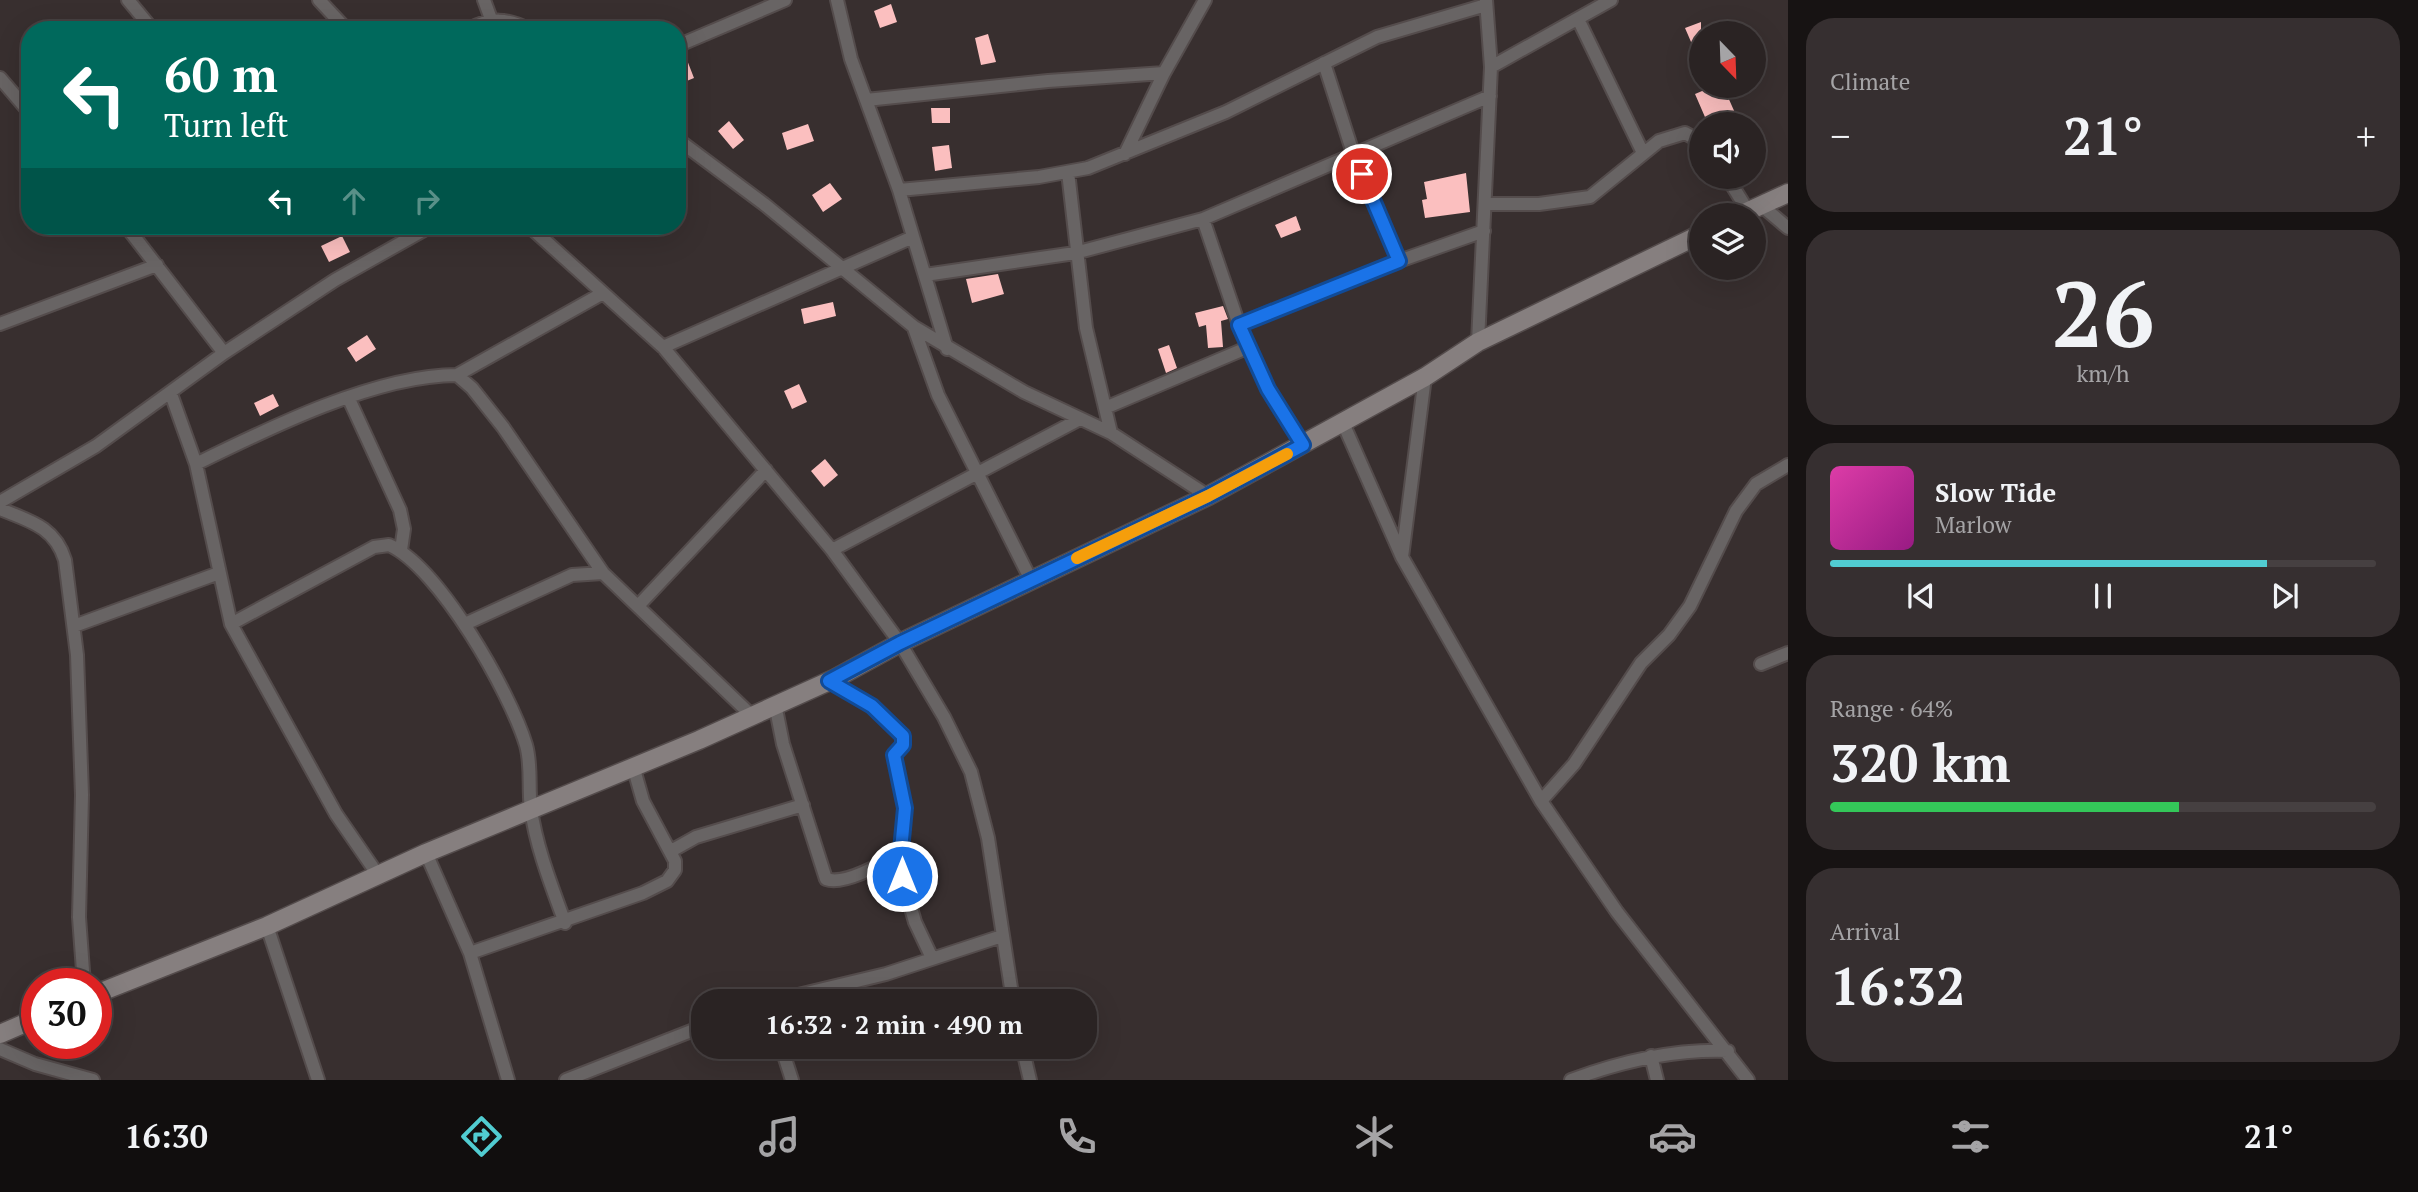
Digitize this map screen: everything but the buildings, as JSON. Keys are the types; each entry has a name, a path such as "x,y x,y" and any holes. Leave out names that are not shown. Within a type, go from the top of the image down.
{"street":[{"path":"128,0 146,21"},
{"path":"319,0 339,21"},
{"path":"484,0 491,19"},
{"path":"686,42 785,0"},
{"path":"837,0 850,59 900,190 947,349"},
{"path":"1125,154 1164,73 1205,0"},
{"path":"1491,67 1611,0"},
{"path":"900,190 1088,169 1226,111 1377,37 1486,3 1491,67 1487,204 1478,283 1478,342"},
{"path":"1578,19 1643,153"},
{"path":"487,21 511,21"},
{"path":"1324,63 1353,153 1399,261"},
{"path":"866,100 1048,81 1164,73"},
{"path":"0,78 21,102"},
{"path":"925,275 1075,253 1203,219 1490,96"},
{"path":"1487,204 1539,204 1590,197 1659,141 1685,133 1689,135"},
{"path":"686,146 764,204 914,327 947,349 1111,433 1208,496"},
{"path":"1068,172 1075,253 1086,328 1111,433"},
{"path":"1766,203 1788,193"},
{"path":"1766,218 1788,228"},
{"path":"1203,219 1239,325 1268,389 1303,445"},
{"path":"1239,325 1399,261 1484,231"},
{"path":"133,235 224,353"},
{"path":"0,502 96,446 224,353 335,280 415,235"},
{"path":"539,235 663,347 832,550 900,643 944,718 971,772 988,838 1011,989"},
{"path":"663,347 913,237"},
{"path":"112,987 267,926 426,853 699,740 750,714 829,681 900,643 1208,496 1424,377 1478,342 1689,240"},
{"path":"0,324 157,265"},
{"path":"196,464 286,420 435,375 457,375 603,293"},
{"path":"914,327 939,395 1031,580"},
{"path":"1105,408 1249,347"},
{"path":"457,375 472,388 502,427 603,573 750,714"},
{"path":"1402,557 1424,377"},
{"path":"171,394 196,464 231,624 336,814 378,875"},
{"path":"349,399 400,510 404,529 401,550"},
{"path":"832,550 1080,419"},
{"path":"1343,423 1402,557 1541,801 1617,912 1748,1080"},
{"path":"1541,801 1574,764 1641,663 1690,606 1736,511 1756,485 1788,466"},
{"path":"638,606 766,470"},
{"path":"0,509 45,528 60,545 74,626 81,770 79,917 83,968"},
{"path":"231,624 353,556 388,545 401,550 465,624 508,700 523,736 530,764 531,810 551,884 565,923"},
{"path":"74,626 219,573"},
{"path":"465,624 572,575 603,573"},
{"path":"1761,664 1788,653"},
{"path":"829,681 872,706 903,736 903,745 894,755 905,808 901,852 908,901 932,958"},
{"path":"775,704 783,744 824,875 831,881 883,864 901,852"},
{"path":"470,953 565,923 667,881 675,870 671,851 643,801 633,766"},
{"path":"671,851 696,837 803,805"},
{"path":"426,853 470,953 508,1080"},
{"path":"267,926 318,1080"},
{"path":"823,989 886,974 1002,936"},
{"path":"0,1034 21,1025"},
{"path":"566,1080 691,1031"},
{"path":"0,1049 35,1064 93,1080"},
{"path":"1571,1080 1614,1064 1651,1056 1696,1050 1728,1051"},
{"path":"1651,1056 1657,1080"},
{"path":"785,1059 792,1080"},
{"path":"1025,1059 1030,1080"}],"slow traffic":[{"path":"1077,558 1208,496 1287,454"}],"route":[{"path":"902,876 901,850 905,808 894,755 903,745 903,736 872,706 829,681 900,643 1208,496 1303,445 1268,389 1239,325 1399,261 1362,174"}]}
